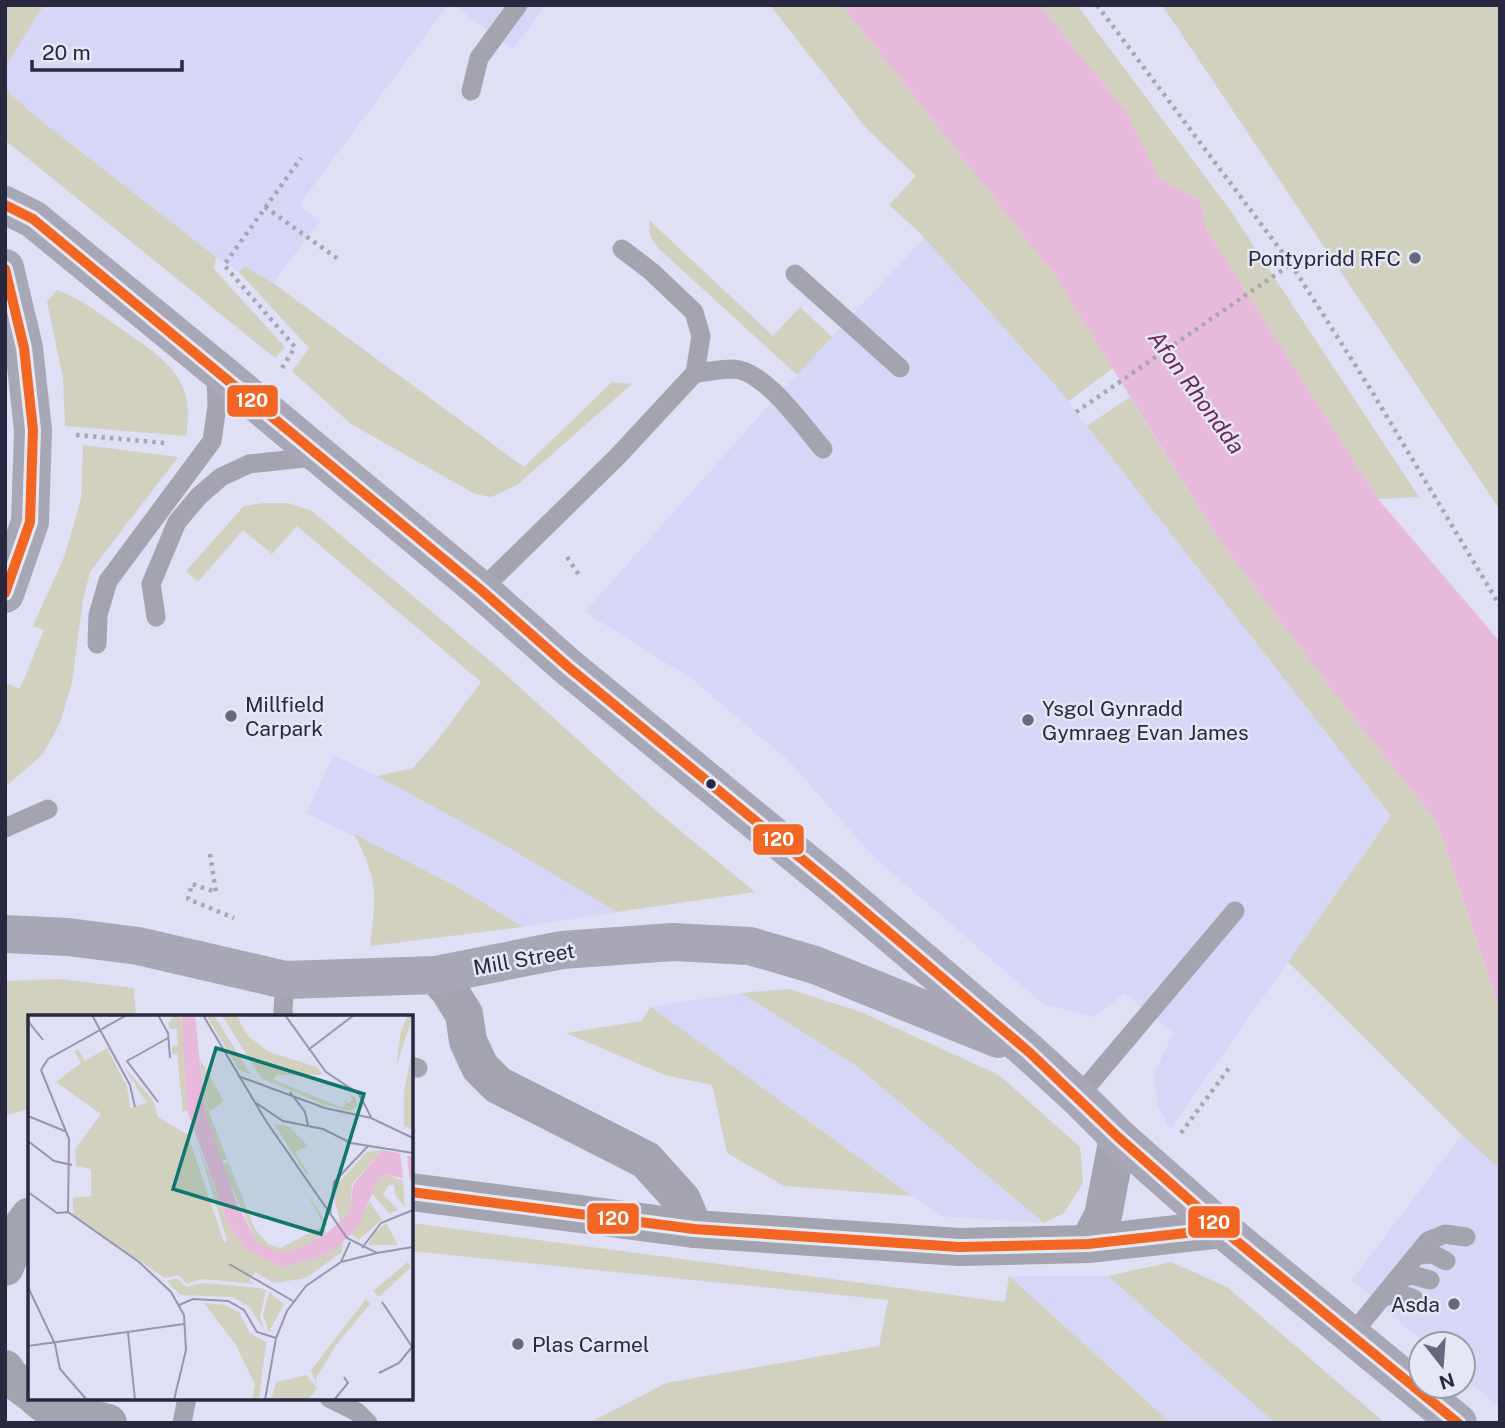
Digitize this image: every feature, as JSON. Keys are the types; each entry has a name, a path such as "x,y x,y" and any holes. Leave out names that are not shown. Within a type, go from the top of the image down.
{"main road":[{"path":"5,205 33,219 216,369 481,590 567,666 837,888 1029,1052 1079,1097 1118,1138 1222,1230 1458,1423"},
{"path":"5,268 24,348 33,430 30,522 5,594"},
{"name":"Mill Street","path":"5,934 68,937 138,946 285,999 436,975 562,950 673,942 750,946 815,965 1029,1052"}],"street":[{"path":"436,975 464,1014 468,1041 480,1066 498,1085 646,1160 682,1200 694,1228"},
{"path":"1088,1244 1103,1216 1118,1138"},
{"path":"413,1192 694,1228 959,1247 1088,1244 1222,1230"},
{"path":"5,1203 28,1199"},
{"path":"5,1267 21,1228 28,1219"},
{"path":"5,1369 10,1377 28,1390"},
{"path":"40,1400 47,1406 108,1423"}],"lane":[{"path":"471,91 479,58 518,5"},
{"path":"481,590 617,457 695,373 701,336 694,312 652,272 622,249"},
{"path":"795,274 900,368"},
{"path":"97,643 98,615 108,581 212,441 218,406 216,369"},
{"path":"695,373 736,369 757,377 823,449"},
{"path":"156,617 150,584 177,522 220,477 249,464 278,460 304,458 331,466"},
{"path":"5,828 48,809"},
{"path":"1079,1097 1235,911"},
{"path":"1352,1334 1428,1241 1444,1234 1466,1237"},
{"path":"1417,1255 1433,1254 1446,1261"},
{"path":"1397,1279 1412,1275 1430,1280"},
{"path":"1383,1297 1398,1293 1414,1299"},
{"path":"182,1423 187,1400"},
{"path":"333,1400 357,1412 368,1423"}],"path":[{"path":"1097,5 1291,264 1371,390 1500,606"},
{"path":"278,374 295,348 224,265 301,158"},
{"path":"265,207 341,261"},
{"path":"1076,412 1291,264"},
{"path":"75,435 169,443"},
{"path":"567,557 581,578"},
{"path":"210,854 216,892 192,884 188,899 222,914"},
{"path":"1154,1170 1229,1068"}],"shaded area":[{"path":"44,5 448,5 299,205 320,221 273,283 246,266 239,272 216,257 34,115 5,89 5,67"},
{"path":"453,5 546,5 513,49"},
{"name":"Ysgol Gynradd Gymraeg Evan James","path":"924,238 1069,401 1391,816 1170,1129 1157,1104 1154,1074 1173,1033 1125,993 1094,1017 1043,1004 873,856 789,761 692,679 585,612 777,396"},
{"path":"333,755 504,845 617,912 523,927 459,888 307,813"},
{"path":"741,993 855,1065 1044,1223 940,1216 651,1007"},
{"path":"1462,1135 1500,1169 1500,1408 1477,1388 1477,1330 1410,1330 1352,1280"},
{"path":"1009,1276 1108,1276 1275,1423 1171,1423"}],"green space":[{"path":"5,5 44,5 5,67"},
{"path":"770,5 842,5 1054,274 1113,368 1069,401 918,231 889,205 916,176 866,128"},
{"path":"1039,5 1077,5 1230,210 1419,497 1378,499 1206,229 1200,201 1159,178 1125,110"},
{"name":"Pontypridd RFC","path":"1162,5 1500,5 1500,510"},
{"path":"5,89 34,115 216,257 214,269 285,347 275,358 5,140"},
{"path":"649,220 773,336 800,307 832,337 797,375 658,248 650,236"},
{"path":"245,266 273,283 524,467 612,382 632,384 517,485 491,497 475,494 351,424 292,371 309,348 239,272"},
{"path":"57,290 73,297 148,347 172,370 181,383 186,398 186,436 65,426 63,378 47,302"},
{"path":"1130,397 1220,541 1357,722 1437,822 1500,1009 1500,1169 1462,1135 1288,962 1391,816 1087,426"},
{"path":"83,445 178,457 90,572 83,600 72,682 60,723 43,754 5,787 5,690 8,684 20,689 44,630 33,626 65,555 81,499"},
{"path":"288,503 312,511 496,666 660,814 755,892 617,912 504,845 377,776 413,768 481,682 297,526 272,554 243,530 198,582 186,571 244,506"},
{"path":"354,834 459,888 523,927 370,946 374,888 368,864"},
{"path":"60,979 134,988 136,1015 28,1015 28,1109 5,1115 5,981"},
{"path":"789,989 861,1012 999,1075 1080,1147 1083,1183 1064,1213 1044,1223 855,1065 741,993"},
{"path":"651,1007 912,1196 784,1186 727,1153 712,1085 665,1075 566,1033 641,1021"},
{"path":"413,1223 1005,1302 1009,1276 1171,1423 589,1423 666,1383 879,1346 888,1300 413,1251"},
{"path":"1171,1262 1227,1287 1385,1423 1275,1423 1108,1276"}],"water":[{"name":"Afon Rhondda","path":"842,5 1039,5 1125,110 1159,178 1200,201 1206,229 1378,499 1500,642 1500,1009 1437,822 1357,722 1220,541 1054,274"}],"transit line":[{"name":"120","path":"5,205 33,219 837,888 1029,1052 1118,1137 1222,1229 1458,1423"},
{"name":"120","path":"5,269 24,348 33,430 30,522 5,593"},
{"name":"120","path":"413,1192 694,1229 959,1247 1088,1244 1222,1229"}],"place":[{"name":"Pontypridd RFC","path":"1415,258"},
{"name":"Millfield Carpark","path":"231,716"},
{"name":"Ysgol Gynradd Gymraeg Evan James","path":"1028,720"},
{"name":"Asda","path":"1454,1304"},
{"name":"Plas Carmel","path":"518,1344"}]}
